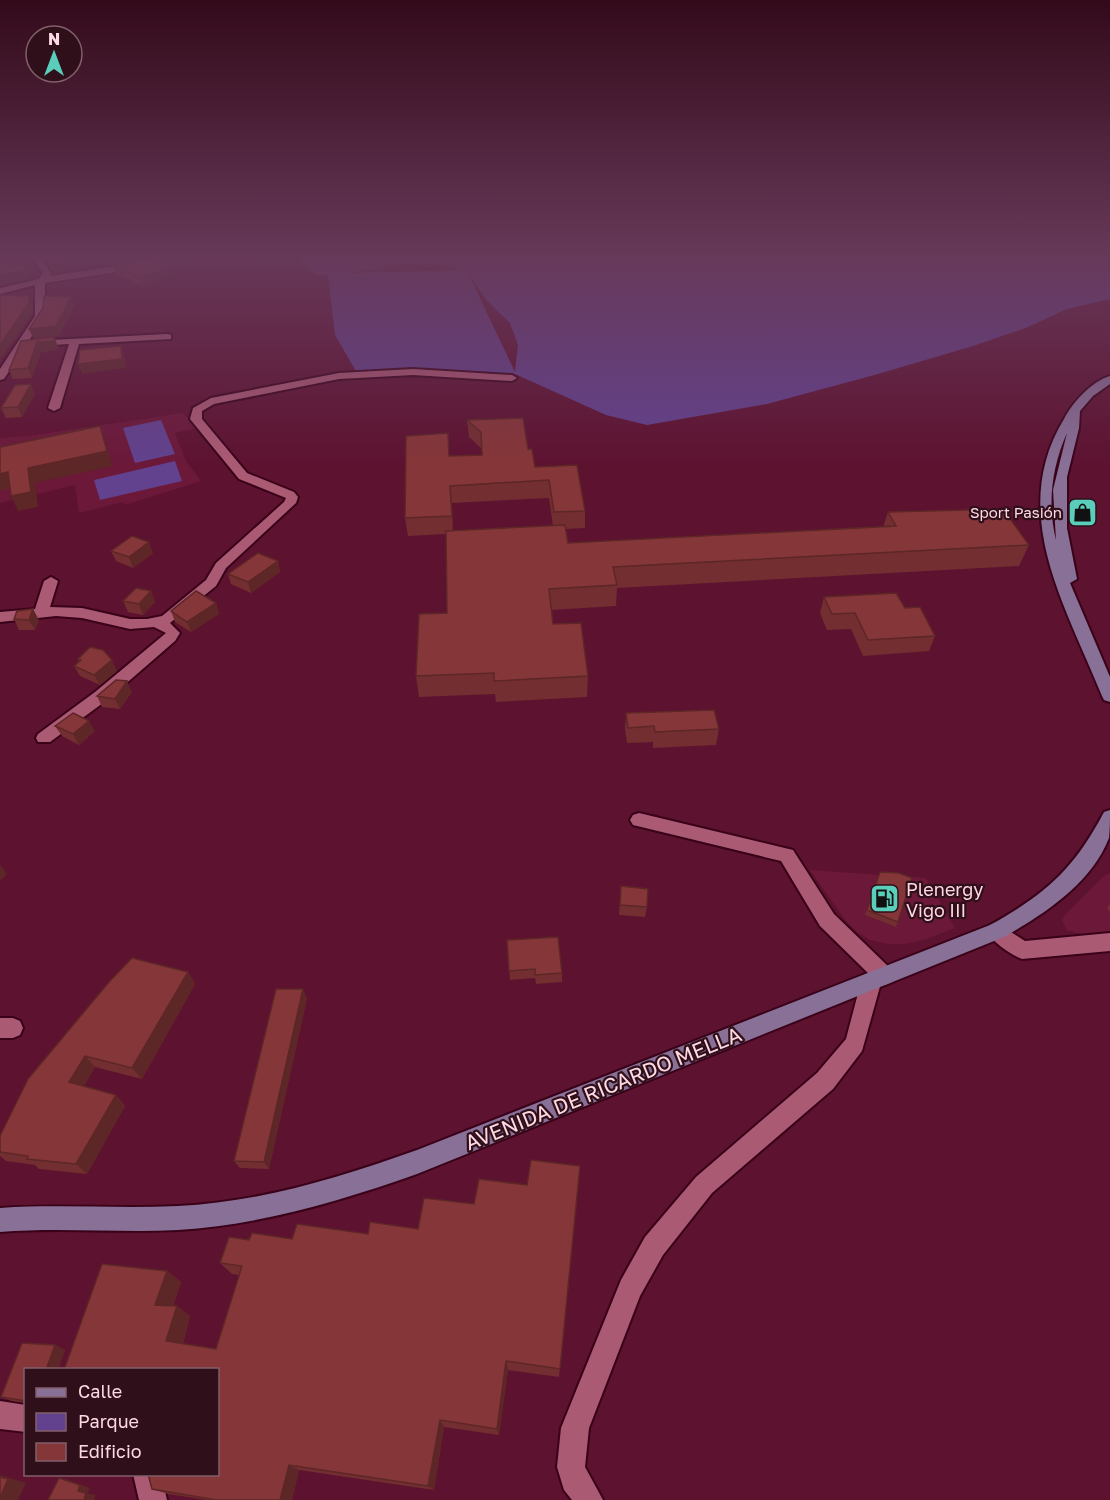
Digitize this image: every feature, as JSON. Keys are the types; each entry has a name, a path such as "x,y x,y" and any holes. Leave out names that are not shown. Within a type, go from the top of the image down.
{"main road":[{"path":"1110,379 1088,395 1065,421 1056,443 1048,452 1042,486 1046,531 1053,558 1110,696"},
{"path":"1072,600 1072,586 1062,538 1060,490 1075,423 1075,412"},
{"path":"1042,486 1067,453"},
{"path":"1042,486 1053,521 1062,538"},
{"name":"AVENIDA DE RICARDO MELLA","path":"0,1220 37,1216 180,1218 297,1201 417,1162 997,931 1051,897 1079,870 1100,839 1110,817"},
{"name":"AVENIDA DE RICARDO MELLA","path":"0,1207 37,1216"}],"street":[{"path":"0,377 34,325"},
{"path":"20,345 75,340 135,341 167,337"},
{"path":"54,408 75,340"},
{"path":"0,617 41,613 82,613 130,624 167,619 211,583 221,566 292,500 290,495 243,476 196,419 197,410 203,405 212,401 339,376 413,372 512,378"},
{"path":"41,613 51,581"},
{"path":"44,738 101,696 170,638 171,630 157,622"},
{"path":"589,1500 574,1480 571,1467 575,1428 630,1289 654,1246 704,1185 825,1081 855,1044 878,979 827,920 787,855 639,820"},
{"path":"997,931 1022,950 1110,942"},
{"path":"0,1415 24,1419"},
{"path":"147,1476 153,1500"}],"shaded area":[{"path":"183,413 197,428 175,433 186,461 201,481 125,505 123,502 79,513 75,485 0,503 0,438"},
{"name":"Plenergy Vigo III","path":"810,870 926,878 955,928 924,940 905,944 888,944 870,940 858,933 846,921"},
{"path":"1110,873 1110,933 1087,935 1067,930 1062,920 1066,914 1105,875"}],"green space":[{"path":"334,325 493,325 515,372 518,345 511,325 1032,325 973,346 767,404 647,425 606,415 515,374 418,370 357,373 335,335"},
{"path":"161,420 175,454 135,463 123,428"},
{"path":"175,461 182,481 100,500 94,480"}],"building":[{"path":"0,325 14,325 0,345"},
{"path":"32,325 57,325 56,326 29,329"},
{"path":"54,337 53,341 37,342 28,368 9,370 21,341"},
{"path":"121,346 122,359 78,364 80,350"},
{"path":"31,384 18,407 1,408 15,385"},
{"path":"523,418 528,449 532,449 535,467 577,465 585,511 554,512 549,480 450,486 452,516 405,518 406,436 448,433 449,456 482,455 481,432 467,420"},
{"path":"100,426 107,451 28,468 31,492 11,496 8,472 0,474 0,447"},
{"path":"1003,509 1029,545 613,567 617,585 549,589 553,624 581,623 588,676 494,681 494,673 416,676 419,614 447,613 446,531 565,525 568,543 896,526 888,512"},
{"path":"132,536 149,542 129,557 111,551"},
{"path":"258,553 278,561 248,582 228,574"},
{"path":"136,588 151,591 139,604 123,601"},
{"path":"196,591 216,603 187,622 171,611"},
{"path":"896,593 905,608 920,607 935,636 868,640 855,613 832,614 824,597"},
{"path":"33,609 29,620 14,619 17,611"},
{"path":"90,647 103,650 112,660 94,675 74,666"},
{"path":"116,680 127,681 115,699 97,696"},
{"path":"714,710 719,729 655,732 654,726 628,728 626,713"},
{"path":"73,713 89,721 73,734 55,726"},
{"path":"880,872 899,873 912,878 898,922 867,910"},
{"path":"621,886 648,889 647,907 620,905"},
{"path":"558,937 562,973 535,975 535,969 509,971 507,940"},
{"path":"132,958 188,972 132,1068 85,1056 69,1082 116,1095 76,1164 27,1159 28,1156 0,1152 0,1136 28,1079"},
{"path":"276,989 303,989 264,1162 234,1161"},
{"path":"531,1160 580,1166 560,1369 506,1361 497,1429 440,1420 428,1486 289,1465 280,1500 216,1500 152,1489 149,1476 219,1476 219,1368 65,1368 102,1264 167,1271 155,1305 177,1306 166,1341 216,1349 242,1266 220,1263 229,1237 249,1240 252,1233 292,1239 297,1224 368,1234 370,1222 418,1229 424,1198 474,1204 479,1179 527,1185"},
{"path":"22,1343 55,1345 47,1368 24,1368 24,1401 1,1397"},
{"path":"0,1477 8,1479 0,1498"},
{"path":"59,1478 80,1485 78,1491 86,1493 84,1500 48,1500"}],"place":[{"name":"Sport Pasión","path":"1083,512"},
{"name":"Plenergy Vigo III","path":"885,899"}]}
